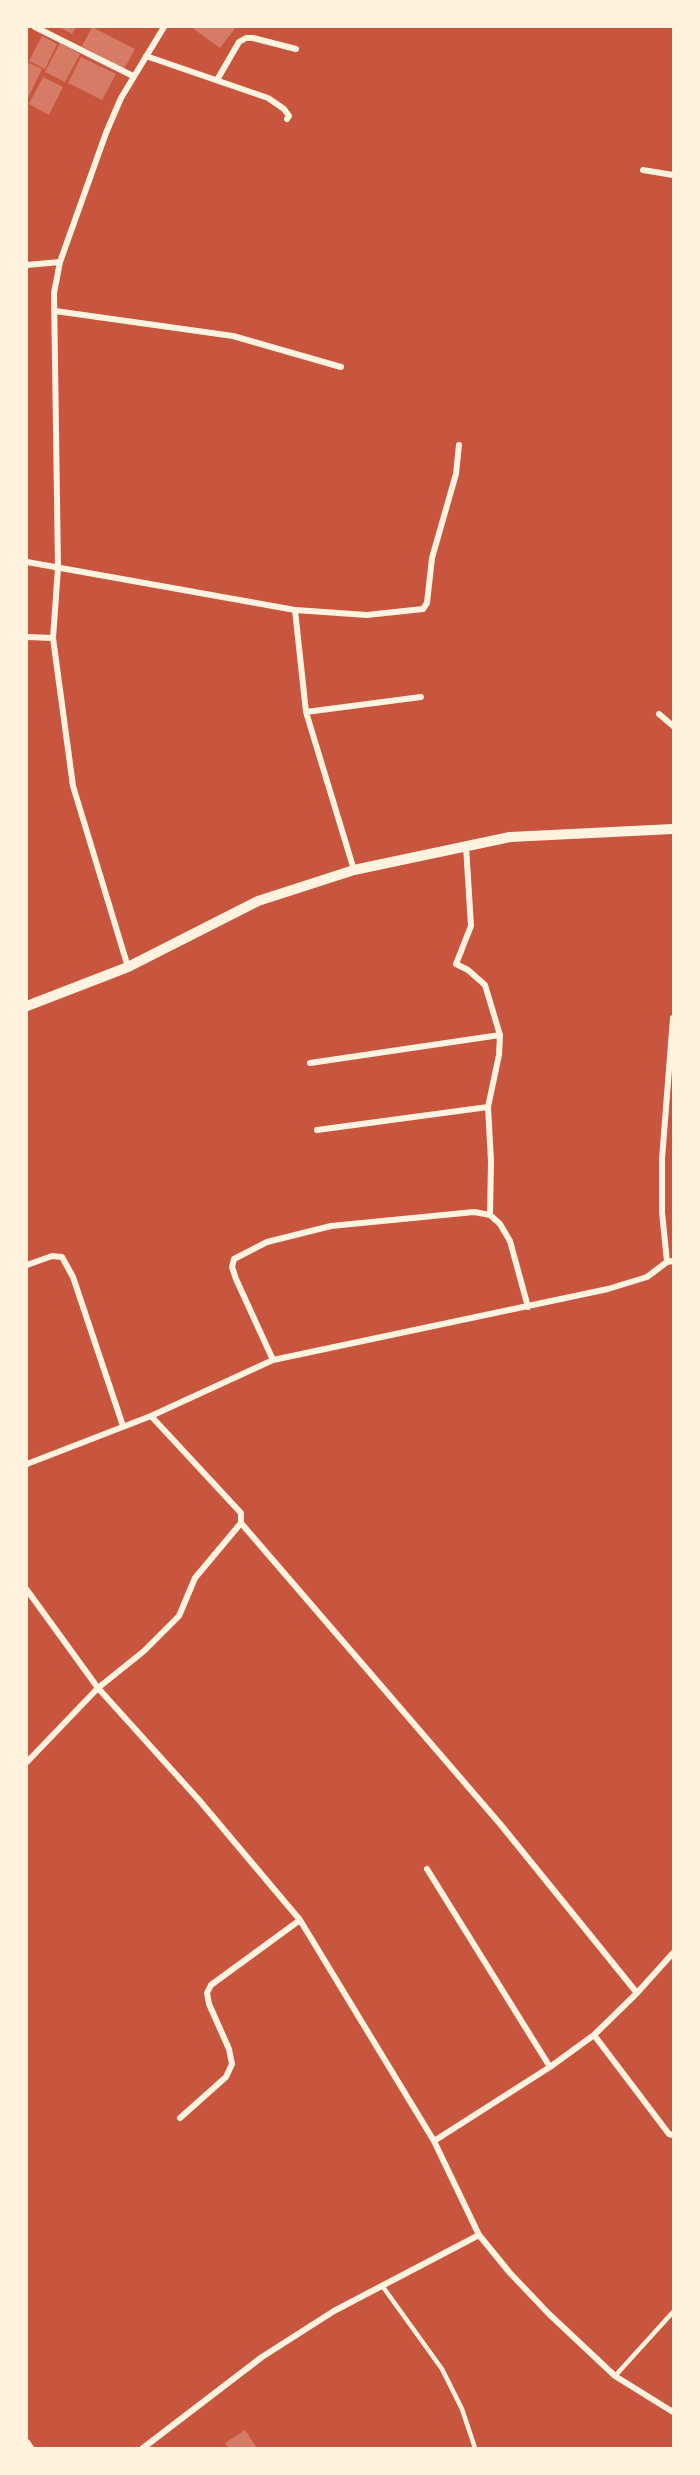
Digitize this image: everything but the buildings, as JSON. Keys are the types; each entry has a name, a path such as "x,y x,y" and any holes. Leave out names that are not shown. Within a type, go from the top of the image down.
{"street":[{"path":"35,27 133,76"},
{"path":"128,967 73,786 53,638 58,568 54,293 60,262 106,133 133,76 164,27"},
{"path":"218,80 239,42 246,38 296,50"},
{"path":"146,56 277,103 290,116 287,119"},
{"path":"643,170 673,175"},
{"path":"27,265 60,262"},
{"path":"55,310 233,336 341,367"},
{"path":"27,562 295,610 367,615 423,609 427,603 432,558 456,474 459,445"},
{"path":"295,610 306,712 354,870"},
{"path":"27,637 53,638"},
{"path":"306,712 421,697"},
{"path":"659,714 673,726"},
{"path":"27,1006 128,967 258,901 354,870 510,837 673,829"},
{"path":"466,846 471,926 456,964 468,970 485,985 500,1035 499,1055 488,1107 491,1161 490,1215"},
{"path":"27,1464 151,1416 273,1360 608,1289 647,1277 670,1262 662,1212 662,1159 673,1018"},
{"path":"310,1063 500,1035"},
{"path":"317,1130 488,1107"},
{"path":"273,1360 232,1267 234,1259 267,1242 331,1226 474,1212 490,1215 500,1224 510,1241 528,1307"},
{"path":"27,1265 52,1256 62,1257 73,1277 123,1426"},
{"path":"27,1762 98,1688 144,1651 179,1616 195,1578 241,1523 241,1513 151,1416"},
{"path":"241,1523 501,1825 638,1993"},
{"path":"27,1590 98,1688 199,1800 300,1920 434,2141 479,2235 510,2273 549,2314 615,2376 673,2412"},
{"path":"427,1869 550,2067"},
{"path":"180,2118 226,2077 232,2064 229,2049 208,2004 207,1993 211,1985 300,1920"},
{"path":"434,2141 550,2067 594,2035 638,1993 673,1953"},
{"path":"594,2035 669,2134 673,2135"},
{"path":"143,2448 262,2356 334,2311 479,2235"},
{"path":"27,2442 31,2448"}],"lane":[{"path":"383,2286 442,2369 462,2409 475,2448"},
{"path":"615,2376 673,2312"}]}
